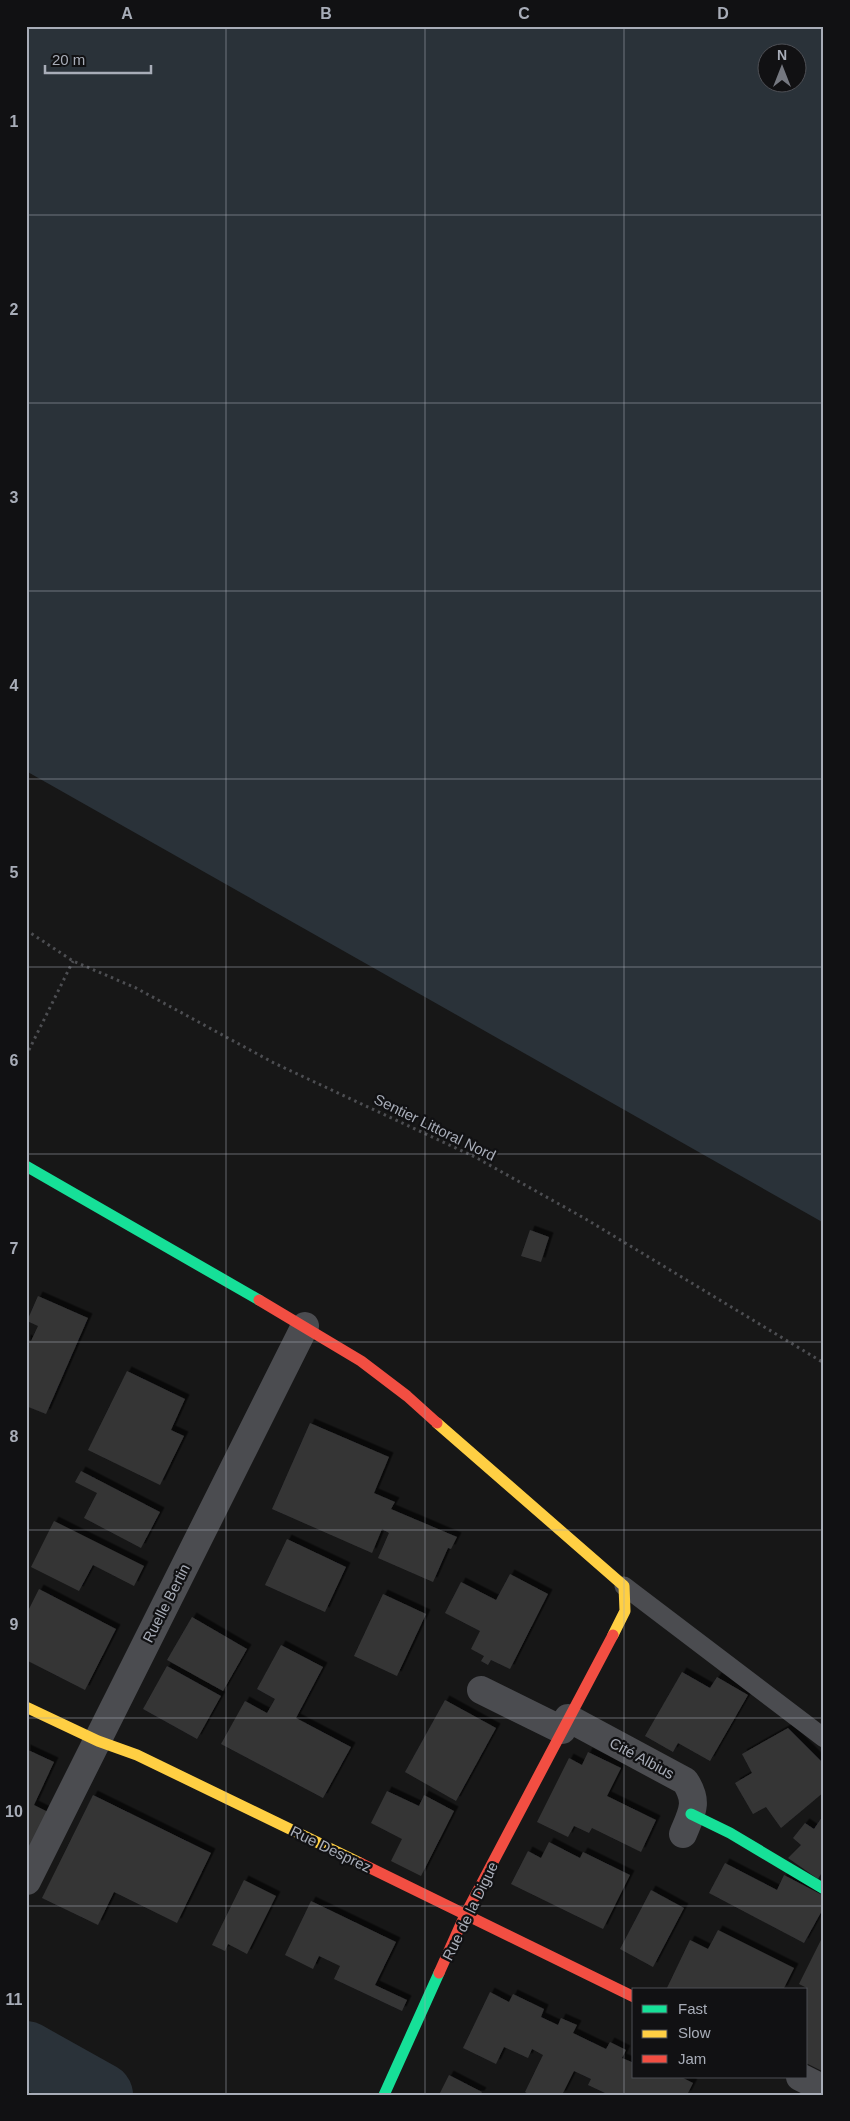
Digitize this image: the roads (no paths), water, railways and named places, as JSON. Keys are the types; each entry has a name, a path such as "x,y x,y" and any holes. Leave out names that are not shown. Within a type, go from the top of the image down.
{"street":[{"path":"26,1166 305,1326 361,1361 407,1396 500,1480 562,1530 624,1586 625,1611"},
{"name":"Ruelle Bertin","path":"27,1881 305,1326"},
{"name":"Rue de la Digue","path":"384,2095 465,1915 625,1611"},
{"path":"481,1690 565,1724"},
{"name":"Rue Desprez","path":"26,1707 98,1741 137,1755 632,1996"},
{"name":"Cité Albius","path":"565,1724 685,1781 692,1792 694,1805 687,1824 730,1834 824,1889"},
{"path":"802,2078 824,2089"}],"lane":[{"path":"624,1586 824,1738"},
{"path":"625,1611 644,1603"}],"waterway":[{"path":"26,2053 101,2095"}]}
